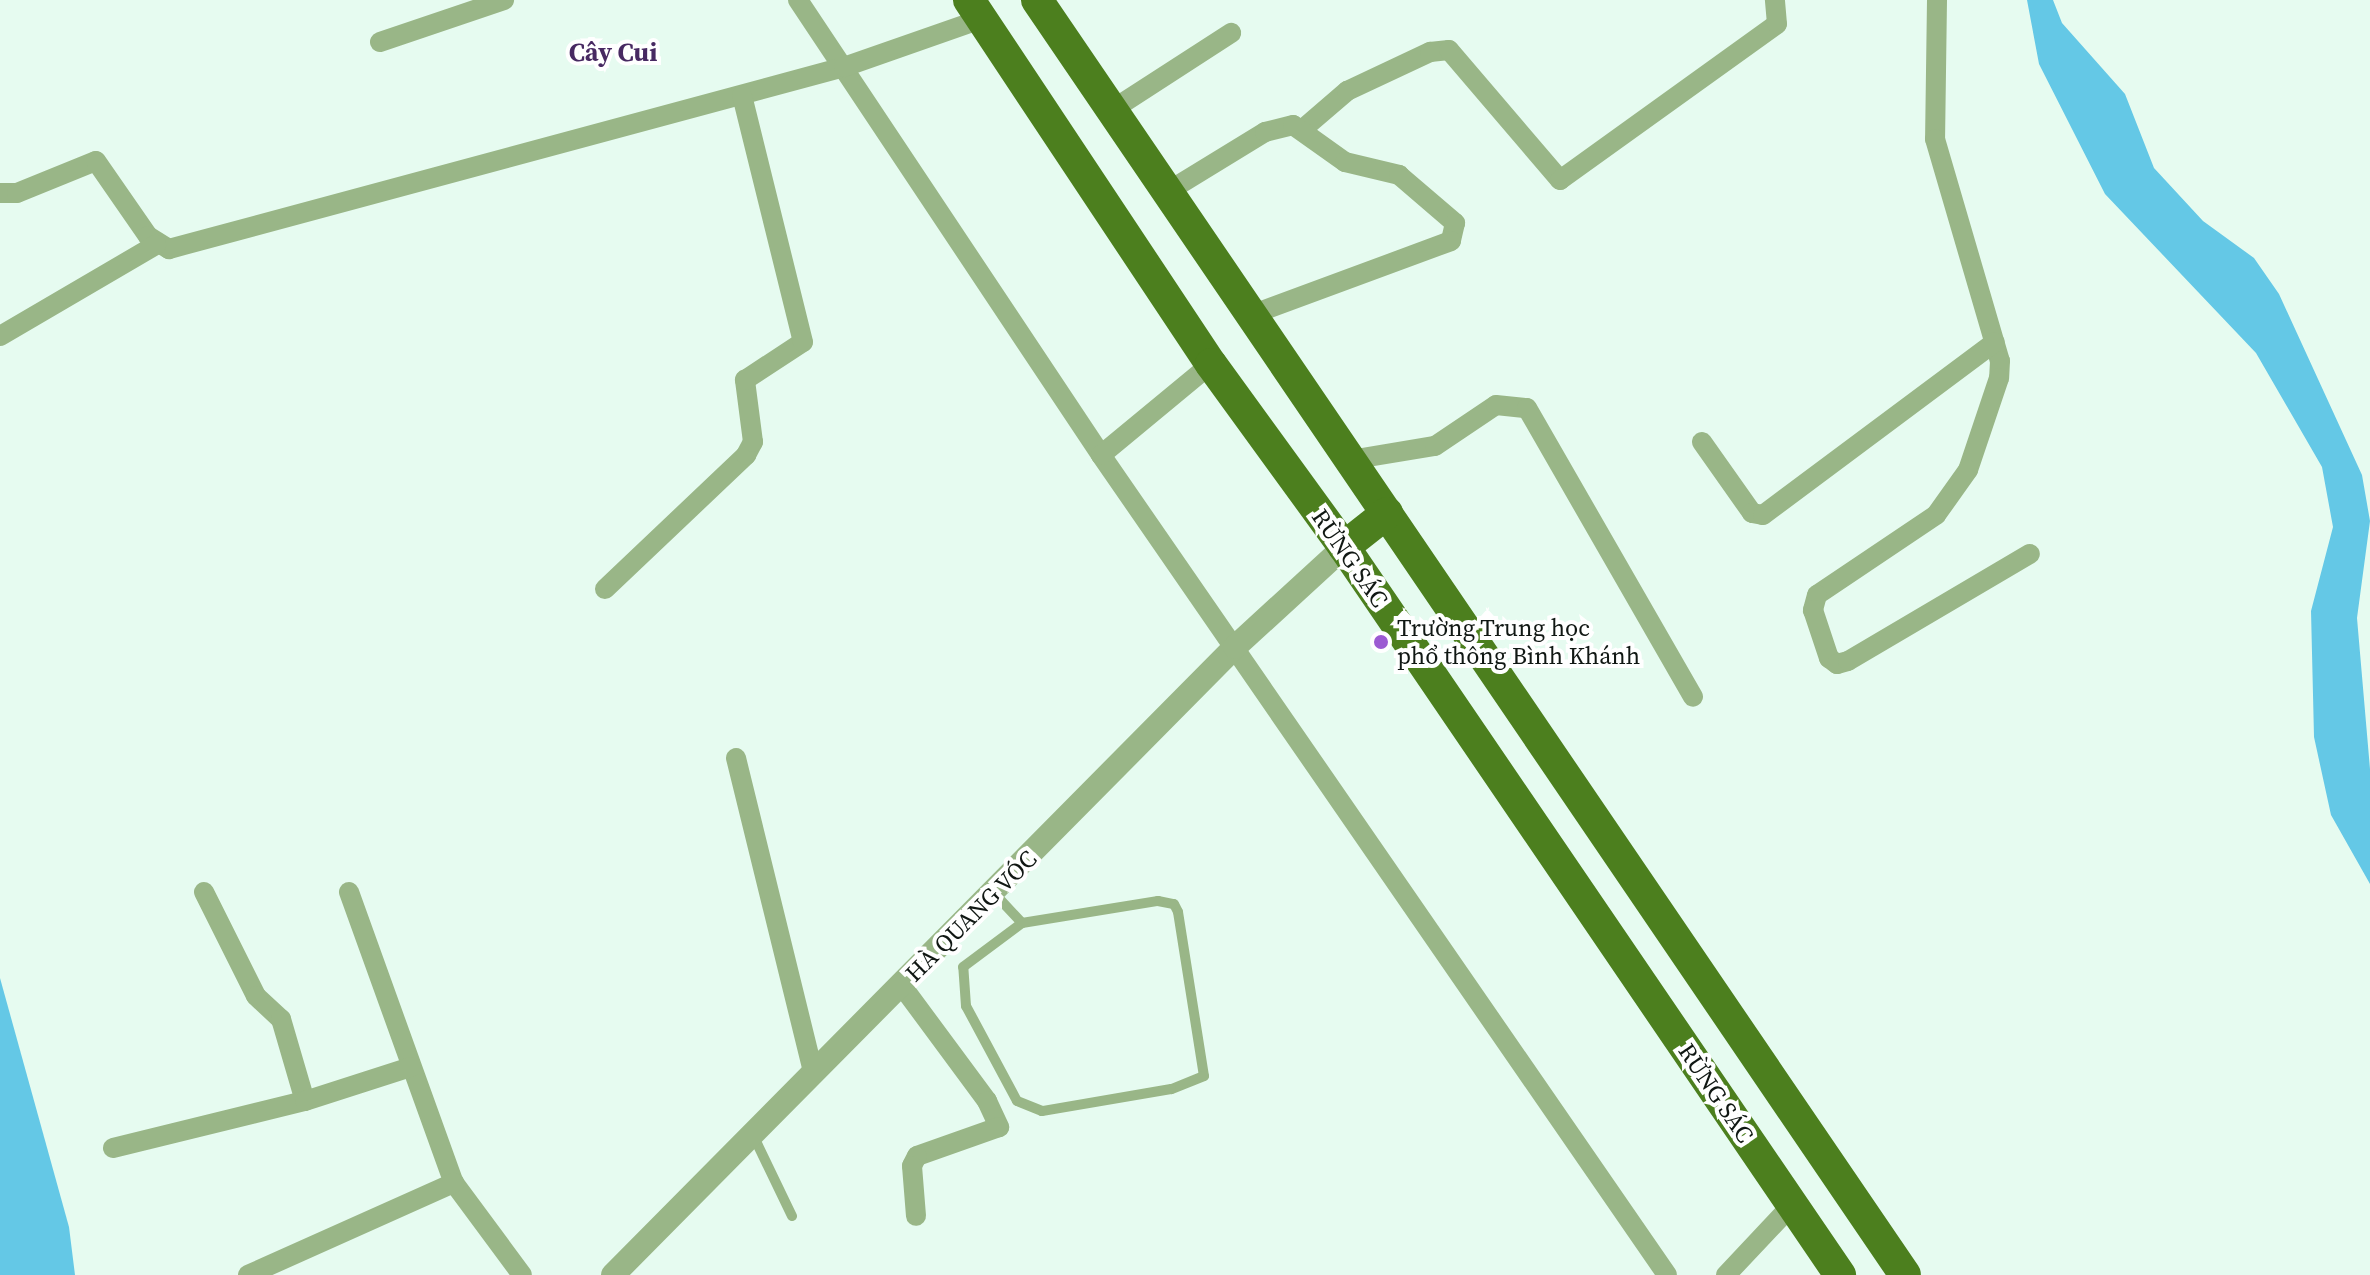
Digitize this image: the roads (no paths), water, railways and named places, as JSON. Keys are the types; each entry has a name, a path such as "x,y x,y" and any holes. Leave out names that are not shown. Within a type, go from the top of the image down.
{"main road":[{"path":"1037,0 1905,1275"},
{"name":"RỪNG SÁC","path":"969,15 1201,370 1337,553 1840,1275"},
{"path":"1337,553 1387,513"}],"street":[{"path":"380,42 504,0"},
{"path":"798,0 1101,455 1667,1275"},
{"path":"1304,128 1347,91 1430,52 1449,50 1560,180 1777,24 1775,0"},
{"path":"1937,0 1935,139 1995,342 1999,378 1968,470 1953,495 1936,515 1817,595 1813,610 1829,658 1837,664 1848,661 2030,554"},
{"path":"0,193 17,193 96,161 156,245 169,249 844,67 969,15"},
{"path":"1112,110 1231,33"},
{"path":"605,589 746,455 753,442 745,380 803,342 742,95"},
{"path":"1167,192 1265,132 1282,126 1304,128 1345,162 1399,175 1447,212 1457,233 1451,241 1251,315"},
{"path":"0,336 156,245"},
{"path":"1702,442 1752,513 1763,515 1995,342"},
{"path":"1101,455 1201,370"},
{"path":"1350,460 1435,446 1496,405 1527,408 1693,697"},
{"name":"HÀ QUANG VÓC","path":"613,1275 1235,647 1337,553"},
{"path":"736,758 814,1075"},
{"path":"204,892 256,996 281,1019 305,1101"},
{"path":"349,892 454,1183 522,1275"},
{"path":"902,986 987,1101 999,1127 917,1156 912,1166 916,1216"},
{"path":"113,1148 305,1101 411,1067"},
{"path":"248,1275 454,1183"},
{"path":"1726,1275 1792,1205"}],"lane":[{"path":"994,893 1022,923"},
{"path":"1158,901 1174,904 1204,1076 1171,1089 1042,1111 1017,1101 960,989 972,955 1022,923 1158,901"},
{"path":"753,1135 792,1216"}],"water":[{"path":"2027,0 2053,0 2062,23 2125,94 2154,168 2203,221 2254,258 2279,294 2362,475 2370,521 2357,618 2370,769 2370,884 2331,815 2314,737 2311,611 2333,527 2322,467 2256,353 2105,194 2039,64"},
{"path":"0,978 69,1227 75,1275 0,1275"}],"place":[{"name":"Trường Trung học phổ thông Bình Khánh","path":"1381,642"}],"district":[{"name":"Cây Cui","path":"613,53"}]}
